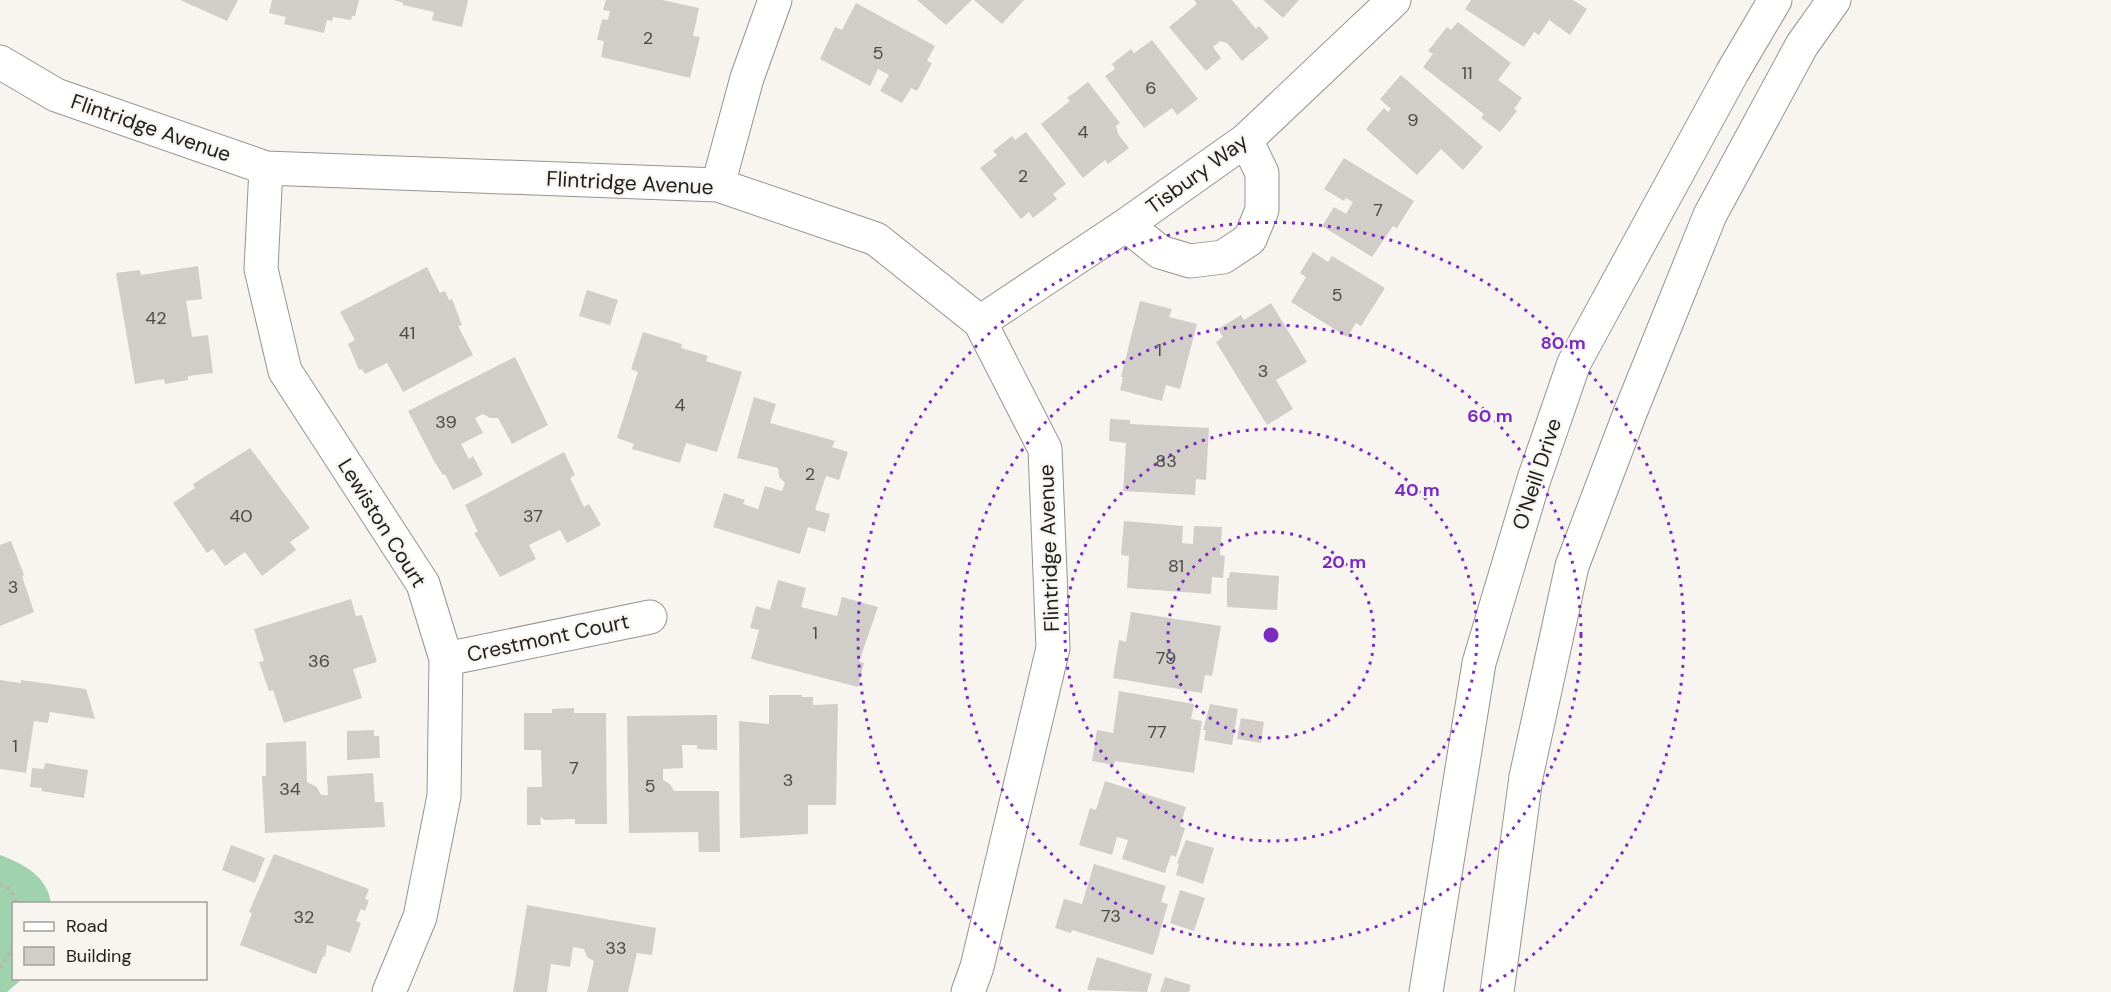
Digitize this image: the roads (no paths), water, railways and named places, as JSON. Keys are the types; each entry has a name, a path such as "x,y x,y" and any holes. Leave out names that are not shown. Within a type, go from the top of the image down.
{"street":[{"path":"718,185 747,78 775,0"},
{"name":"Tisbury Way","path":"980,322 1126,225 1246,140 1394,0"},
{"name":"O'Neill Drive","path":"1426,992 1479,663 1534,479 1570,374 1732,73 1775,0"},
{"path":"1497,992 1526,777 1572,566 1630,413 1710,215 1802,45 1834,0"},
{"name":"Flintridge Avenue","path":"0,62 56,96 266,168 718,185 876,239 980,322 1045,449 1053,648 979,956 968,992"},
{"path":"1126,225 1161,252 1190,261 1223,257 1250,239 1262,210 1262,173 1246,140"},
{"name":"Lewiston Court","path":"266,168 261,269 285,371 423,584 446,659 444,796 420,917 389,992"},
{"name":"Crestmont Court","path":"446,659 650,617"}]}
